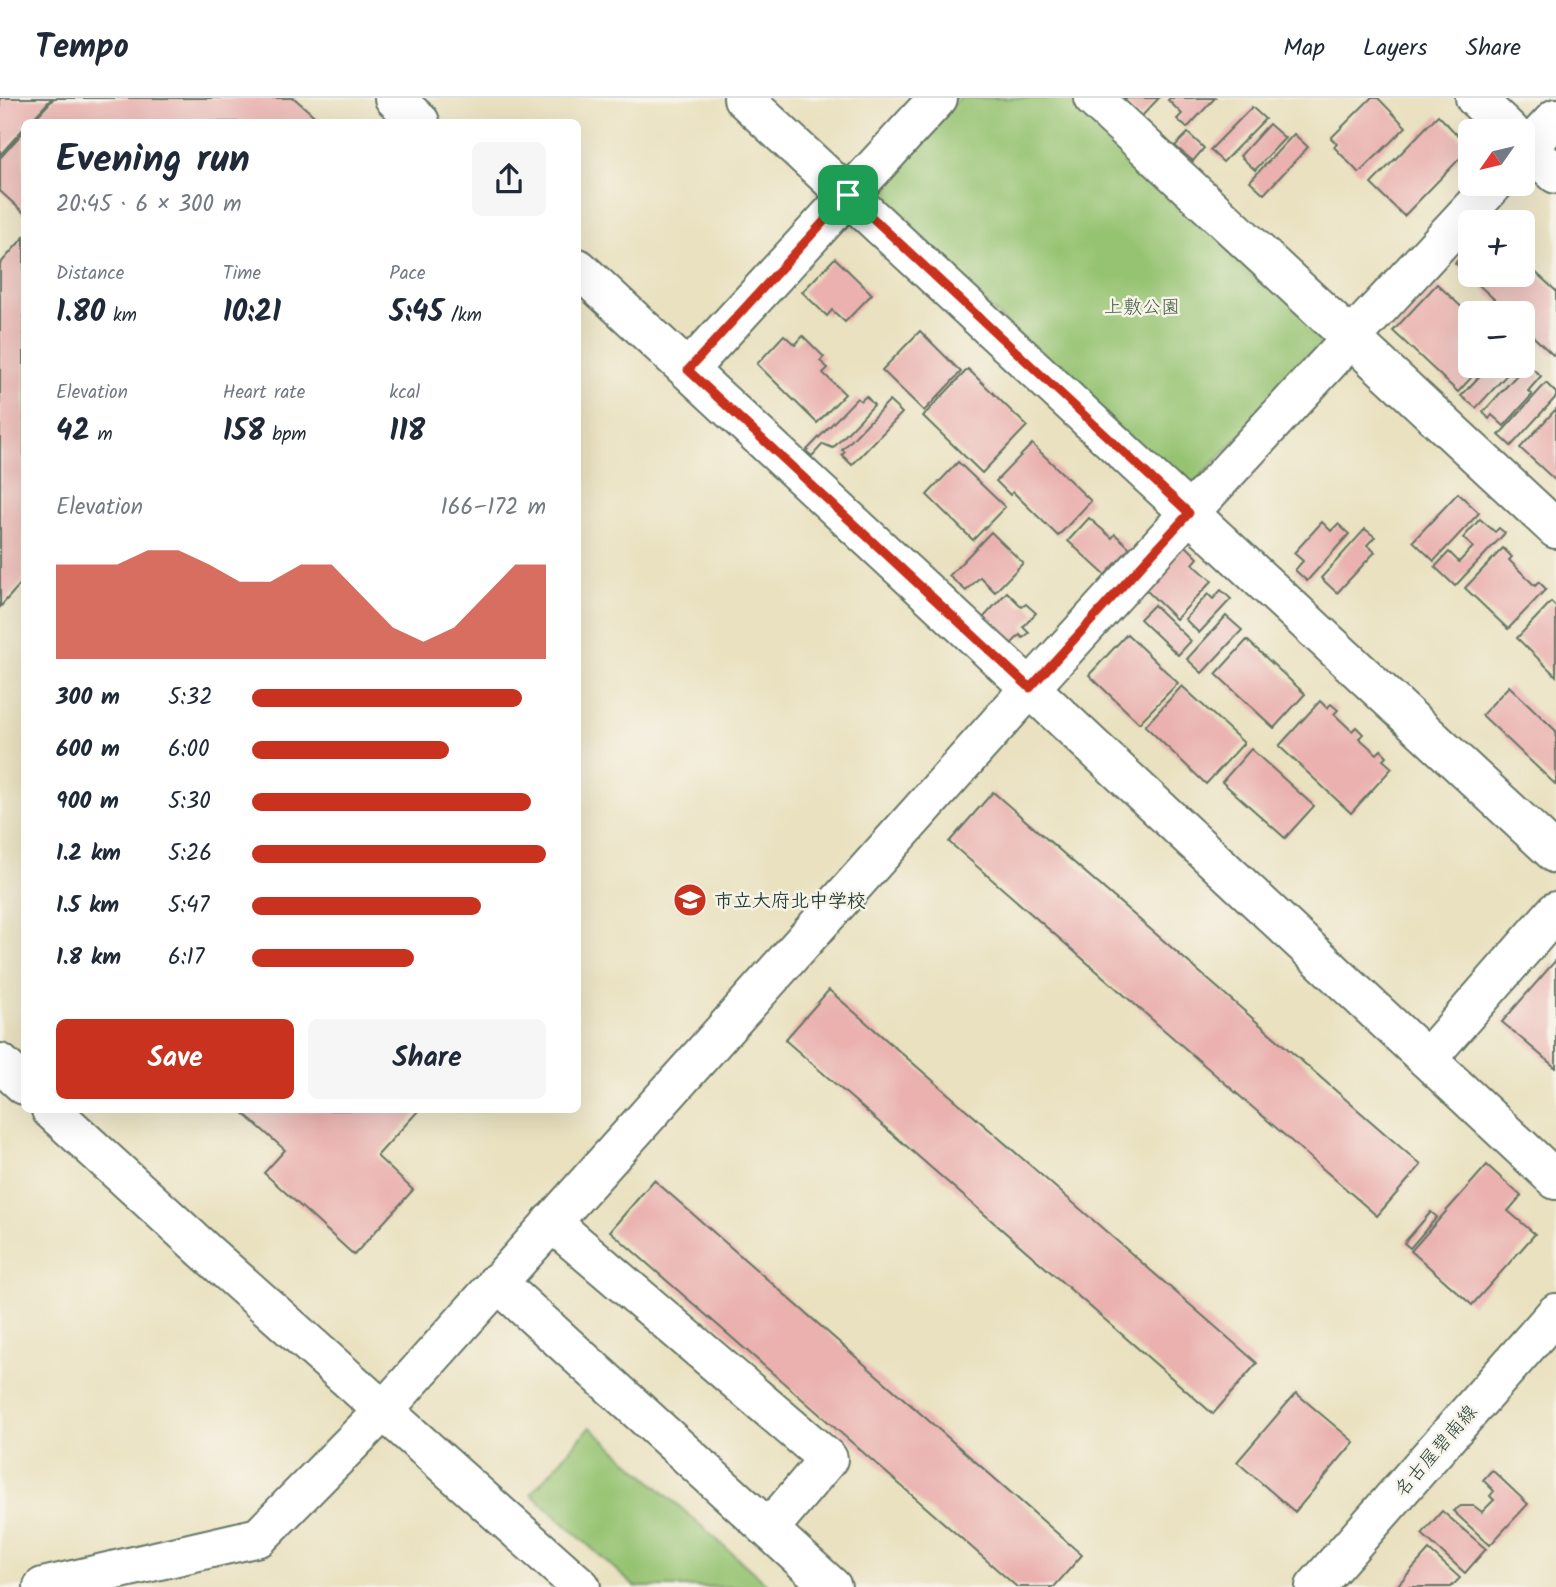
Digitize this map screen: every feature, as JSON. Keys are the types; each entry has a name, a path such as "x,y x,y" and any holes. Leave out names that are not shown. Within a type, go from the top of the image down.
{"street":[{"path":"394,98 417,119"},
{"path":"743,98 1556,854"},
{"path":"688,370 938,98"},
{"path":"1093,98 1556,529"},
{"path":"1475,98 1496,119"},
{"path":"1535,134 1556,118"},
{"path":"1535,156 1556,174"},
{"path":"43,1587 178,1573 259,1536 384,1410 1030,688 1483,196"},
{"path":"581,271 1556,1180"},
{"path":"1427,1059 1556,911"},
{"path":"0,1063 21,1082"},
{"path":"54,1113 206,1253 581,1587"},
{"path":"551,1222 828,1459 769,1530"},
{"path":"497,1282 832,1587"},
{"name":"名古屋碧南線","path":"1315,1587 1556,1313"}],"green space":[{"name":"上敷公園","path":"959,98 1074,98 1323,331 1324,347 1194,484 1179,485 878,203 876,187"},
{"path":"590,1427 770,1587 635,1587 531,1494"}],"building":[{"path":"0,98 52,98 33,119 21,119 21,131 0,155"},
{"path":"54,98 294,98 318,119 35,119"},
{"path":"1119,98 1159,98 1140,118"},
{"path":"1215,98 1187,128 1177,119 1182,114 1168,100"},
{"path":"1371,98 1378,98 1406,127 1359,173 1334,147 1337,144 1331,138"},
{"path":"1252,107 1265,119 1223,162 1210,150"},
{"path":"1438,115 1458,136 1458,160 1404,216 1371,184"},
{"path":"1269,124 1285,138 1255,170 1240,156"},
{"path":"1188,133 1204,148 1193,161 1175,146"},
{"path":"21,134 21,210 0,191 0,158"},
{"path":"1294,134 1308,147 1264,194 1250,181"},
{"path":"21,240 21,583 0,607 0,264"},
{"path":"835,258 872,294 845,322 832,310 827,316 802,292"},
{"path":"1535,272 1556,291 1556,352 1553,355 1535,338 1535,301 1496,301 1481,287 1535,287"},
{"path":"1437,284 1458,304 1458,378 1471,378 1458,392 1393,331"},
{"path":"920,331 961,372 924,411 882,370"},
{"path":"784,335 795,345 803,336 824,357 820,361 828,368 823,373 845,394 817,423 757,364"},
{"path":"968,369 1027,426 982,473 923,416"},
{"path":"1535,371 1541,376 1528,391 1532,395 1504,426 1492,415 1489,419 1483,412 1514,378 1535,378"},
{"path":"1478,378 1504,378 1476,408 1461,396"},
{"path":"1546,383 1556,393 1556,397 1511,446 1499,435"},
{"path":"866,396 874,405 833,448 823,444 812,456 806,451 857,398 861,401"},
{"path":"889,401 902,413 852,465 842,455 845,452 842,450"},
{"path":"1556,409 1556,481 1520,448"},
{"path":"1032,444 1091,501 1058,536 1013,492 1010,495 996,481"},
{"path":"958,462 1005,507 973,540 927,495"},
{"path":"1458,493 1479,513 1434,561 1413,541"},
{"path":"1089,518 1112,538 1115,534 1130,548 1105,575 1068,541"},
{"path":"1480,519 1495,532 1499,528 1505,533 1455,586 1435,567 1449,552 1459,562 1473,547 1463,538"},
{"path":"1322,522 1331,531 1338,524 1349,534 1307,581 1295,570 1303,561 1294,553"},
{"path":"1365,529 1375,537 1367,545 1375,552 1337,593 1321,578"},
{"path":"991,532 1023,563 995,592 980,577 966,591 949,576"},
{"path":"1185,545 1198,558 1193,564 1212,581 1176,619 1144,588"},
{"path":"1503,548 1512,557 1509,560 1535,586 1539,582 1546,589 1508,629 1465,588"},
{"path":"1221,590 1231,599 1199,633 1185,619 1208,594 1213,599"},
{"path":"1007,592 1022,607 1026,604 1036,613 1023,627 1029,633 1023,638 1020,635 1011,644 983,618"},
{"path":"1551,602 1556,607 1556,676 1517,638"},
{"path":"1154,605 1191,641 1178,655 1140,619"},
{"path":"1226,616 1242,630 1202,673 1187,659"},
{"path":"1127,634 1178,683 1139,723 1089,675"},
{"path":"1247,640 1305,694 1274,728 1216,674"},
{"path":"1182,686 1244,743 1206,784 1145,726"},
{"path":"1509,686 1556,731 1556,785 1482,715"},
{"path":"1320,701 1327,708 1331,704 1338,710 1334,714 1352,731 1356,727 1363,734 1359,738 1377,754 1381,750 1387,756 1383,760 1392,768 1351,813 1279,746"},
{"path":"1251,749 1314,806 1285,838 1222,782"},
{"path":"993,792 1421,1165 1377,1216 949,842"},
{"path":"1556,960 1556,1068 1502,1022"},
{"path":"829,990 1257,1363 1213,1414 785,1040"},
{"path":"243,1113 416,1113 377,1156 413,1190 354,1255 264,1173 285,1150"},
{"path":"1487,1165 1521,1196 1508,1211 1535,1234 1472,1305 1411,1251"},
{"path":"654,1180 1082,1555 1054,1587 1017,1587 610,1231"},
{"path":"1431,1212 1437,1217 1410,1248 1404,1243"},
{"path":"1296,1393 1354,1442 1295,1512 1237,1462"},
{"path":"1492,1470 1528,1504 1490,1545 1453,1511 1461,1506 1474,1506 1482,1512 1494,1500 1490,1496 1494,1491 1483,1480"},
{"path":"1442,1511 1486,1549 1465,1573 1422,1534"},
{"path":"1429,1550 1460,1578 1451,1587 1396,1587"}],"place":[{"name":"市立大府北中学校","path":"690,900"}],"route":[{"path":"848,195 1189,513 1030,688 688,370 848,195"}]}
